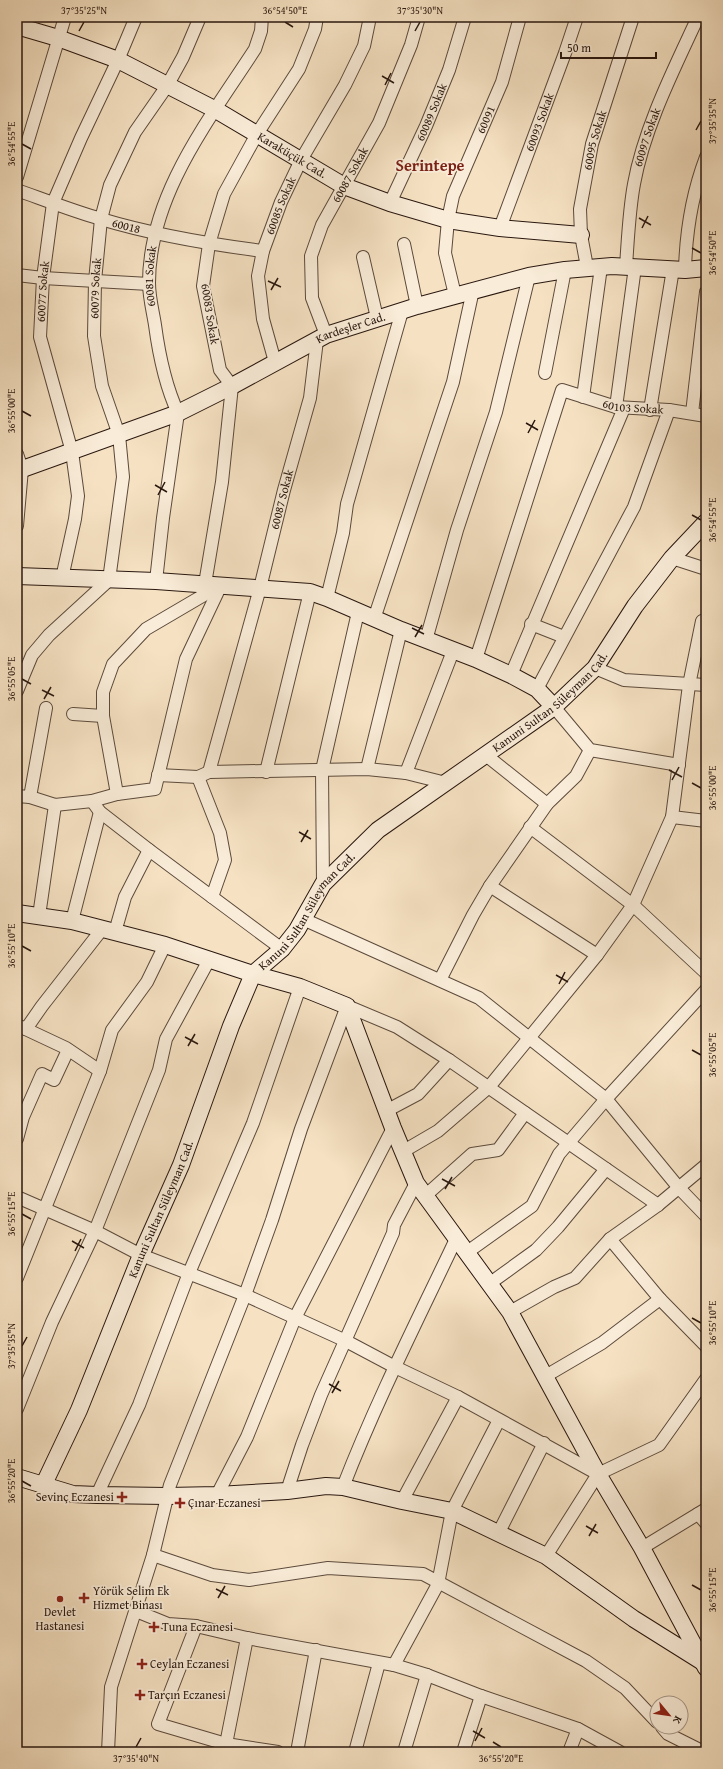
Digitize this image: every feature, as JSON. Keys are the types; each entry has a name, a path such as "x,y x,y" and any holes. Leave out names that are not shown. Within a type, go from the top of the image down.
{"street":[{"path":"17,177 65,17"},
{"name":"60077 Sokak","path":"62,578 75,519 78,496 72,452 40,337 43,278 53,203 136,17"},
{"name":"60079 Sokak","path":"109,580 123,477 119,435 102,386 95,343 95,281 100,219 110,186 136,132 167,86 183,57 200,17"},
{"name":"60081 Sokak","path":"178,413 159,359 149,284 154,233 187,155 255,49 261,31 262,17"},
{"name":"60083 Sokak","path":"232,386 220,370 203,286 209,244 224,194 257,134 299,69 315,29 317,17"},
{"name":"60085 Sokak","path":"275,362 263,319 258,276 263,252 281,202 301,160 345,85 364,46 370,17"},
{"name":"60087 Sokak","path":"204,775 260,588 284,490 310,398 322,338 312,298 311,256 322,225 379,123 394,90 411,45 419,17"},
{"name":"60089 Sokak","path":"390,203 426,126 449,70 464,17"},
{"name":"60091","path":"455,295 445,254 448,220 453,196 502,82 520,17"},
{"name":"60093 Sokak","path":"500,228 577,17"},
{"name":"60095 Sokak","path":"583,397 594,267 581,235 580,209 592,144 633,17"},
{"name":"60097 Sokak","path":"511,675 620,408 631,267 634,185 642,151 678,60 698,17"},
{"name":"Karaküçük Cad.","path":"17,26 58,38 118,60 216,110 344,186 390,203 448,220 500,228 581,235"},
{"path":"650,410 686,243 696,185 706,157"},
{"name":"60018","path":"17,190 100,219 154,233 209,244 263,252"},
{"path":"404,244 417,306"},
{"path":"363,257 377,318"},
{"name":"Kardeşler Cad.","path":"19,465 72,452 178,413 322,338 402,310 529,276 565,270 594,267 631,267 679,270 706,268"},
{"path":"545,373 565,270"},
{"path":"17,275 43,278 149,284"},
{"path":"426,640 457,530 496,412 529,276"},
{"path":"374,618 453,382 473,290"},
{"path":"692,413 706,292"},
{"path":"327,598 343,533 347,504 402,310"},
{"path":"205,584 222,482 232,386"},
{"name":"60103 Sokak","path":"476,659 562,390 620,408 669,410 706,416"},
{"path":"537,689 634,507 669,410"},
{"path":"156,581 163,518 178,413"},
{"path":"17,526 19,465"},
{"name":"Kanuni Sultan Süleyman Cad.","path":"43,1486 79,1410 141,1255 181,1165 231,1026 253,974 282,949 303,919 323,884 378,830 486,756 554,707 595,668 635,606 672,558 706,522"},
{"path":"672,558 706,569"},
{"path":"17,576 156,581 310,592 476,659 537,689 590,750 679,765"},
{"path":"17,691 32,655 49,635 109,580"},
{"path":"117,794 102,716 103,692 114,664 146,629 222,585"},
{"path":"17,796 30,797 55,805 92,801 117,794 155,789 186,659 222,585"},
{"path":"266,772 310,592"},
{"path":"323,884 322,770 358,612"},
{"path":"402,1152 438,1132 489,1087 530,1039 597,955 633,905 672,817 689,685 702,621"},
{"path":"531,624 564,637"},
{"path":"367,769 401,630"},
{"path":"406,773 453,651"},
{"path":"595,668 624,680 706,685"},
{"path":"30,797 46,708"},
{"path":"73,714 102,716"},
{"path":"440,980 473,915 490,886 547,804 576,776 590,750"},
{"path":"486,756 547,804"},
{"path":"158,775 204,775 367,769 406,773 446,783"},
{"path":"204,775 220,833 225,860 212,897"},
{"path":"92,801 100,812 282,949"},
{"path":"39,916 55,805"},
{"path":"72,921 100,812"},
{"path":"672,817 706,821"},
{"path":"530,827 633,905 705,971"},
{"path":"100,1071 68,1050 22,1027 67,973 109,930 149,850"},
{"path":"490,886 597,955"},
{"path":"17,912 72,921 165,945 253,974 300,987 396,1027 489,1087 658,1205"},
{"path":"303,919 479,998 606,1099 679,1188 706,1216"},
{"path":"17,1278 100,1071 112,1030 147,982 165,945"},
{"path":"17,1409 52,1322 95,1231 159,1070 166,1039 209,960"},
{"path":"97,1495 139,1405 189,1273 253,1123 300,987"},
{"path":"466,1253 532,1206 559,1154 606,1099 706,990"},
{"path":"348,1006 402,1152 421,1189 510,1312 598,1474 642,1548 704,1665"},
{"path":"108,1752 111,1687 153,1555 170,1485 245,1295 272,1220 301,1128 348,1006"},
{"path":"17,1139 23,1117 42,1074 54,1080 68,1050"},
{"path":"386,1111 418,1094 449,1060"},
{"path":"287,1491 302,1445 321,1395 393,1233 394,1225 421,1189 472,1154 498,1150 525,1113"},
{"path":"217,1495 247,1437 295,1318 393,1128"},
{"path":"510,1312 554,1287 575,1278 610,1239 658,1205 706,1165"},
{"path":"489,1284 536,1250 558,1227 606,1169"},
{"path":"17,1197 46,1208 141,1255 245,1295 346,1341 395,1367 458,1397 598,1474"},
{"path":"343,1487 395,1367 456,1239"},
{"path":"610,1239 660,1299 706,1346"},
{"path":"544,1377 602,1343 660,1299"},
{"path":"546,1556 598,1474 659,1445 706,1379"},
{"path":"402,1501 458,1397"},
{"path":"394,1665 438,1584 452,1510 499,1420"},
{"path":"499,1532 544,1443"},
{"path":"17,1477 73,1494 97,1495 217,1495 287,1491 326,1486 343,1487 402,1501 452,1510 546,1556 634,1619 704,1665"},
{"path":"642,1548 702,1511 706,1523"},
{"path":"153,1555 212,1575 250,1580 328,1568 423,1574 438,1584 586,1661 625,1688 649,1714"},
{"path":"136,1611 168,1624 196,1626 248,1638 394,1665 427,1675 481,1696 578,1729 620,1752"},
{"path":"196,1626 158,1724 226,1744 278,1752"},
{"path":"226,1744 248,1638"},
{"path":"297,1752 316,1650"},
{"path":"355,1752 379,1663"},
{"path":"404,1752 427,1675"},
{"path":"462,1752 481,1696"},
{"path":"569,1752 578,1729"},
{"path":"670,1735 704,1752"}],"place":[{"name":"Sevinç Eczanesi","path":"122,1497"},
{"name":"Çınar Eczanesi","path":"180,1503"},
{"name":"Yörük Selim Ek Hizmet Binası","path":"84,1598"},
{"name":"Devlet Hastanesi","path":"60,1599"},
{"name":"Tuna Eczanesi","path":"154,1627"},
{"name":"Ceylan Eczanesi","path":"142,1664"},
{"name":"Tarçın Eczanesi","path":"140,1695"}],"district":[{"name":"Serintepe","path":"430,165"}]}
